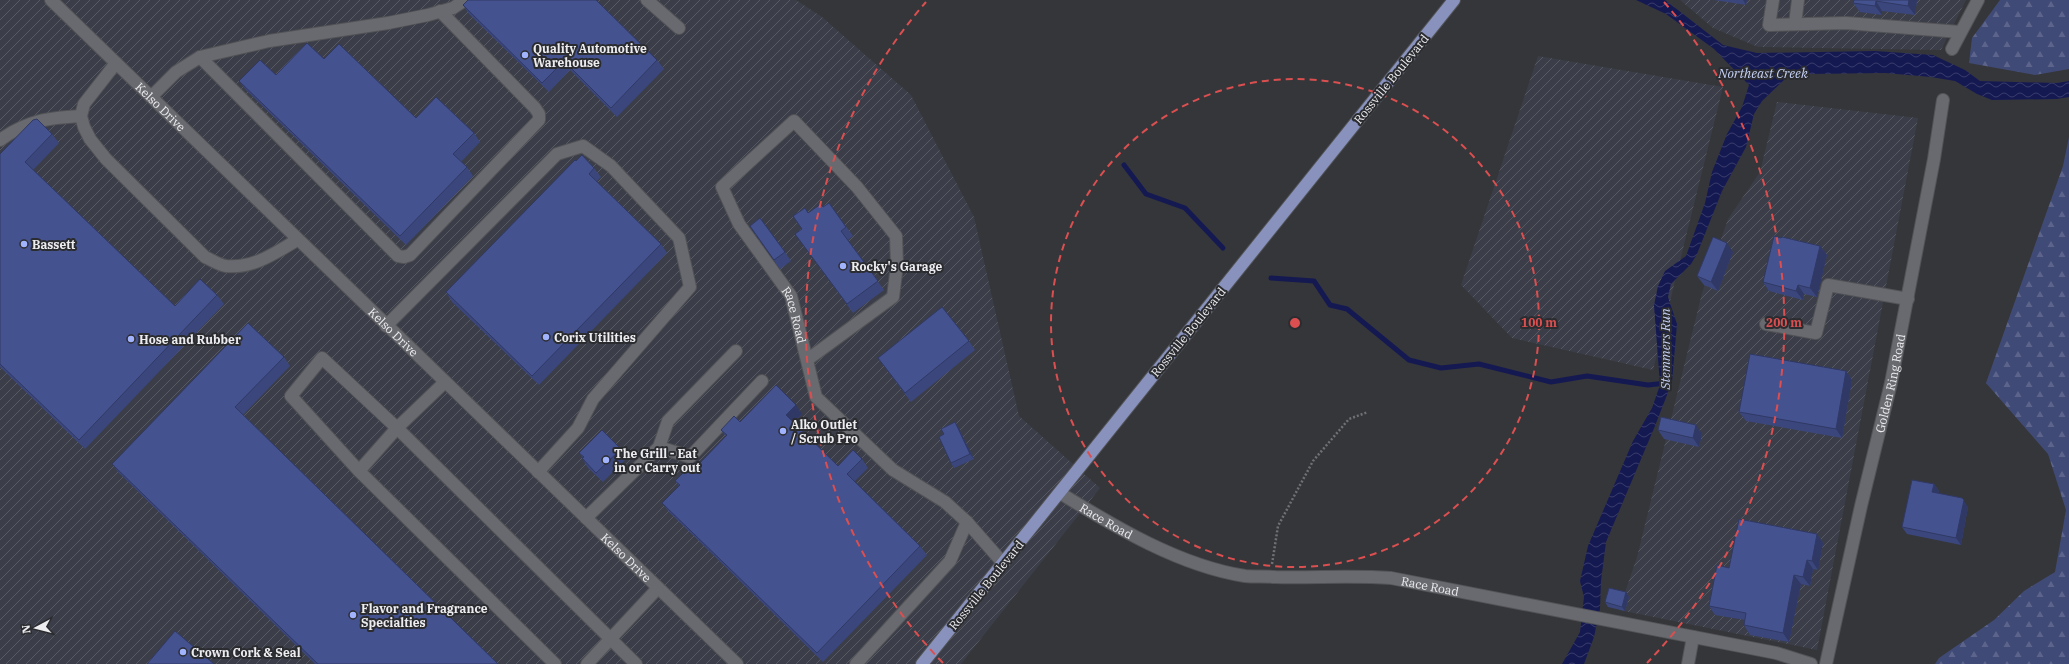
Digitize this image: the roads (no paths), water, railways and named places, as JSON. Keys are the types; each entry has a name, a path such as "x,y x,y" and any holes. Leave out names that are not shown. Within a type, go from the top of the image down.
{"main road":[{"name":"Rossville Boulevard","path":"922,664 1454,0"}],"street":[{"name":"Kelso Drive","path":"51,0 297,240 737,664"},
{"path":"151,97 176,72 200,57 269,40 388,23 453,8 465,0"},
{"path":"647,0 679,28"},
{"path":"1773,0 1769,25 1846,23 1960,32"},
{"path":"1795,24 1798,0"},
{"path":"1952,49 1978,0"},
{"path":"200,57 398,256 404,257 410,255 539,120 539,114 535,108 440,11"},
{"path":"116,63 91,92 84,104 82,116 84,127 90,139 106,159 205,257 224,266 243,266 266,258 297,240"},
{"name":"Golden Ring Road","path":"1826,664 1891,383 1908,299 1943,100"},
{"path":"0,140 16,128 30,122 52,117 82,116"},
{"name":"Race Road","path":"807,360 893,297 897,265 896,236 857,186 794,120 722,187 739,224 791,296 816,397 893,470 945,502 967,522 1003,564"},
{"path":"386,326 557,154 583,146 611,166 679,238 690,287 592,399 578,428 538,472"},
{"path":"1766,324 1816,333 1828,285 1908,299"},
{"path":"586,518 659,447 668,421 736,351"},
{"path":"555,664 359,471 291,396 322,358 397,428 636,664"},
{"path":"659,447 690,457 762,381"},
{"path":"359,471 397,428 444,382"},
{"name":"Race Road","path":"1060,493 1098,516 1166,551 1215,570 1246,576 1362,575 1391,578 1609,622 1693,637 1774,659 1811,664"},
{"path":"856,664 950,561 967,522"},
{"path":"587,664 658,588"},
{"path":"1688,664 1693,637"}],"water":[{"name":"Northeast Creek","path":"1636,0 1665,0 1723,45 1757,53 1875,51 1933,55 1965,70 1980,81 2057,83 2069,81 2069,97 2057,99 1992,100 1977,94 1955,81 1931,77 1885,73 1808,74 1787,77 1762,101 1754,114 1746,147 1722,191 1697,254 1691,264 1671,284 1668,297 1677,324 1672,382 1606,542 1601,581 1600,609 1594,637 1584,664 1562,664 1580,632 1584,597 1580,581 1588,546 1633,441 1652,408 1660,385 1654,305 1658,286 1665,271 1686,256 1705,203 1712,172 1727,134 1742,107 1749,85 1714,49 1666,14"}],"waterway":[{"path":"1124,165 1146,194 1185,208 1223,248"},
{"name":"Stemmers Run","path":"1271,278 1314,281 1330,305 1347,309 1409,360 1441,368 1479,364 1551,382 1587,376 1648,385 1666,383"}],"place":[{"name":"Quality Automotive Warehouse","path":"525,55"},
{"name":"Bassett","path":"24,244"},
{"name":"Rocky's Garage","path":"843,266"},
{"name":"Corix Utilities","path":"546,337"},
{"name":"Hose and Rubber","path":"131,339"},
{"name":"Alko Outlet / Scrub Pro","path":"783,431"},
{"name":"The Grill - Eat in or Carry out","path":"606,460"},
{"name":"Flavor and Fragrance Specialties","path":"353,615"},
{"name":"Crown Cork & Seal","path":"183,652"}]}
